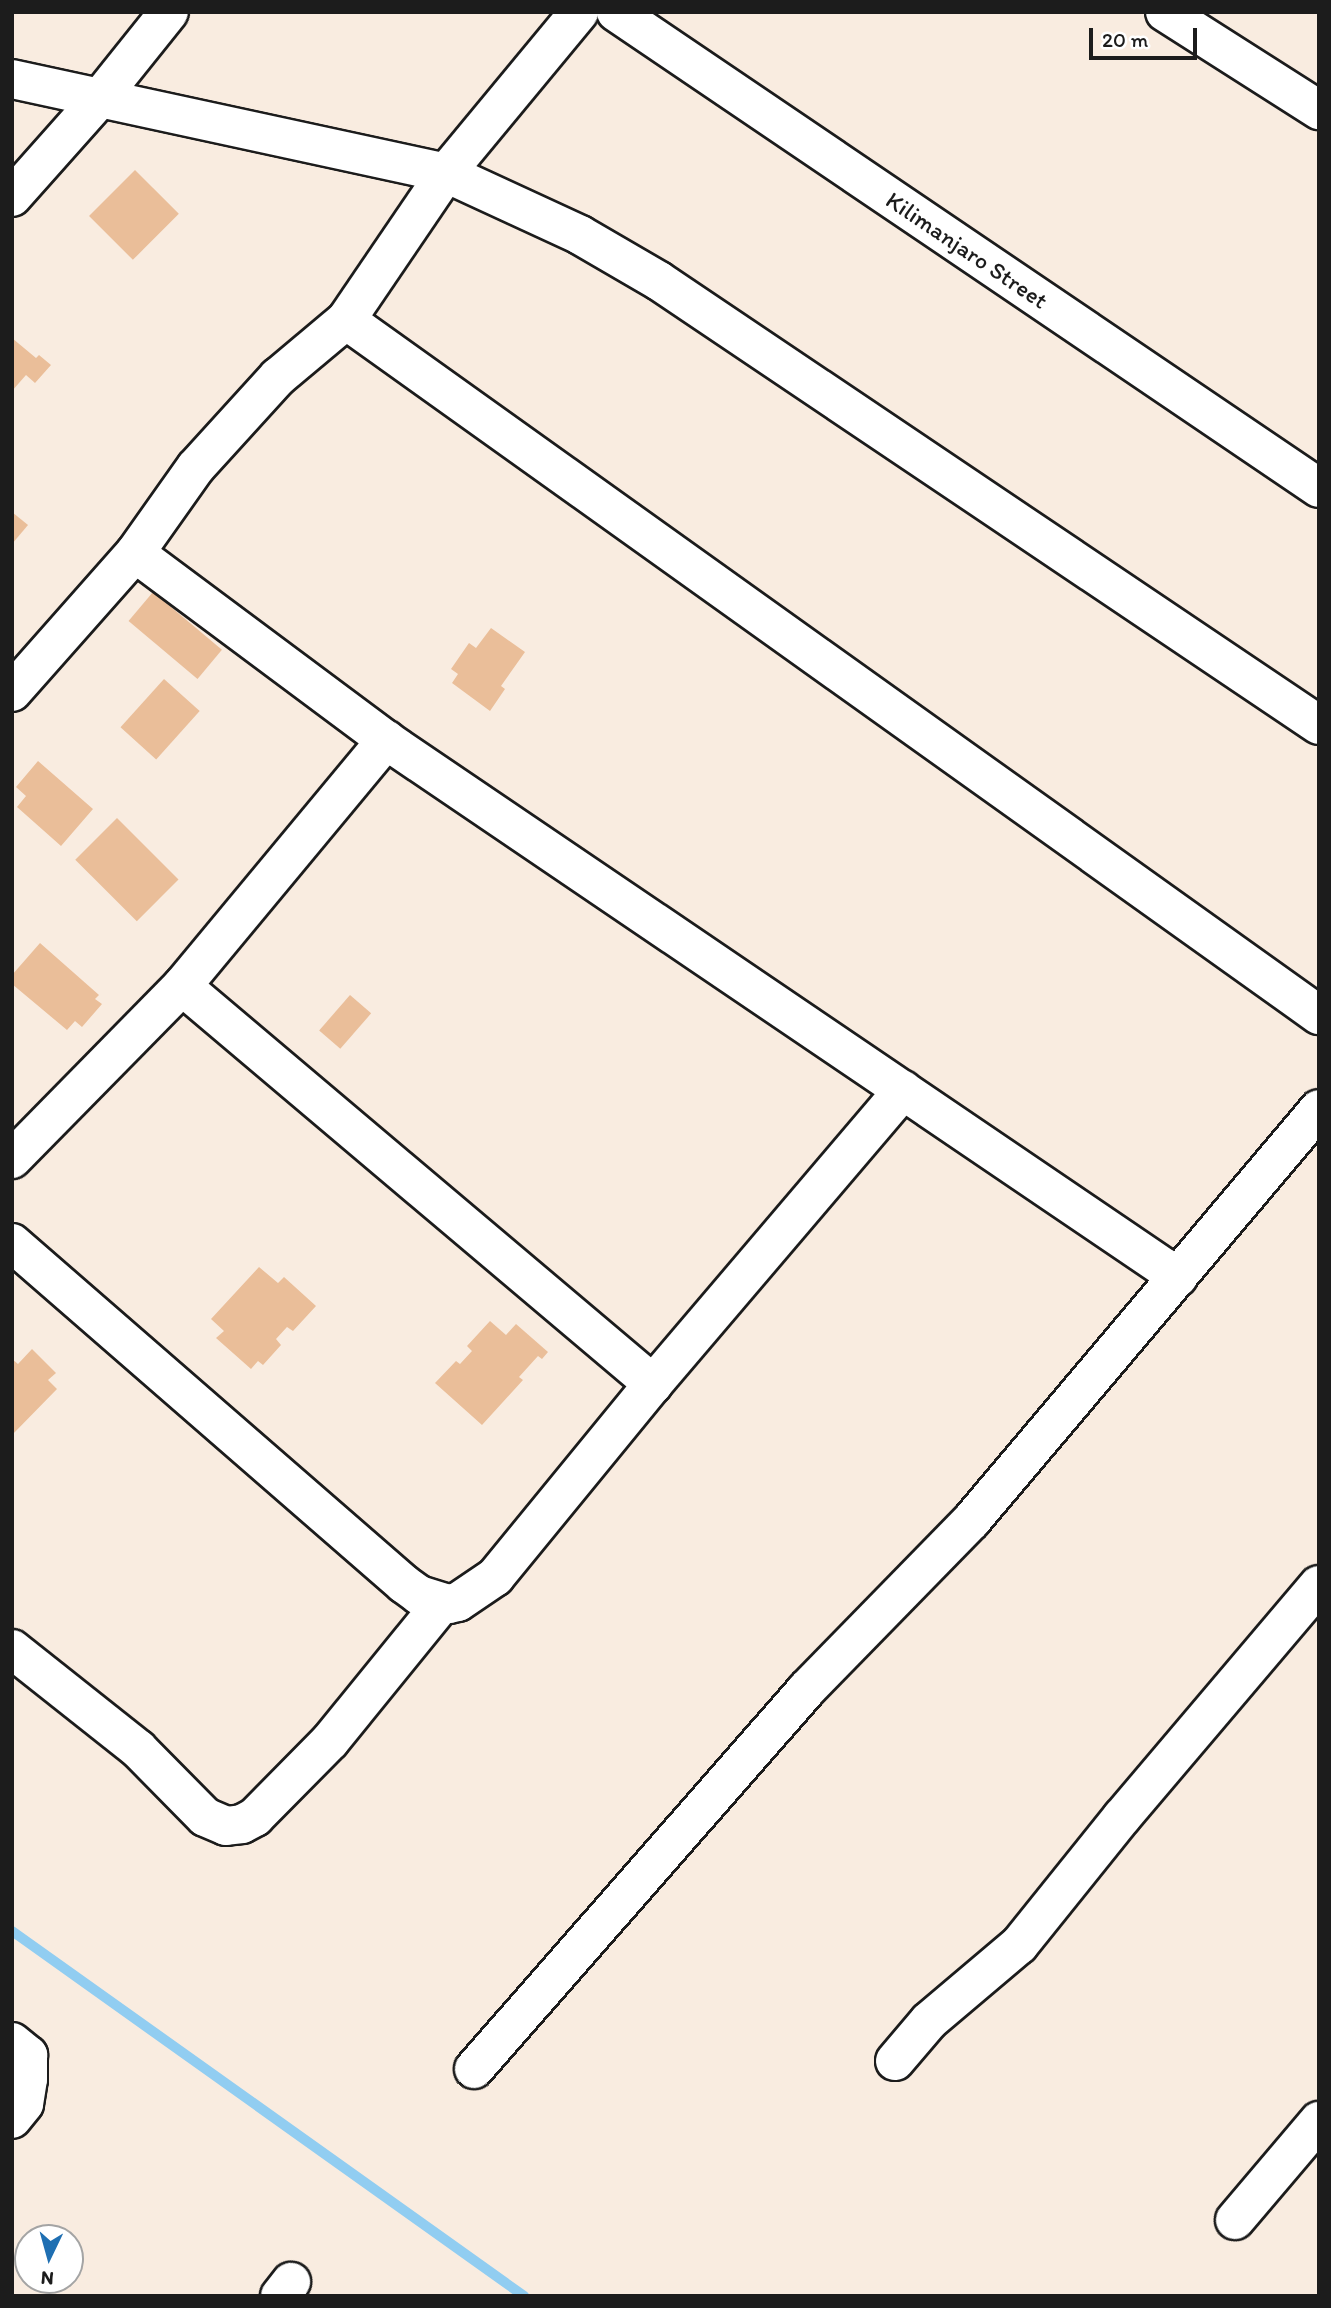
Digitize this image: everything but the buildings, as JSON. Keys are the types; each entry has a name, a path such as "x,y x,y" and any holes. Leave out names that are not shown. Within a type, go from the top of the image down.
{"street":[{"path":"12,197 100,98 169,12"},
{"path":"12,692 135,553 205,457 278,377 346,320 446,173 579,12"},
{"name":"Kilimanjaro Street","path":"616,12 1319,488"},
{"path":"1165,12 1319,110"},
{"path":"12,79 446,173 580,235 659,281 1319,725"},
{"path":"346,320 1319,1014"},
{"path":"135,553 386,740 1178,1277"},
{"path":"12,1159 182,986 386,740"},
{"path":"182,986 653,1384"},
{"path":"12,1243 404,1584 419,1595 442,1603 458,1602 495,1577 653,1384 903,1090"},
{"path":"474,2069 807,1689 971,1521 1319,1109"},
{"path":"895,2061 929,2021 1019,1945 1130,1807 1319,1585"},
{"path":"12,1648 138,1749 205,1817 226,1826 242,1824 255,1817 330,1741 442,1603"},
{"path":"12,2119 24,2104 20,2048"},
{"path":"1235,2220 1319,2121"}],"waterway":[{"path":"12,1931 524,2296"}]}
